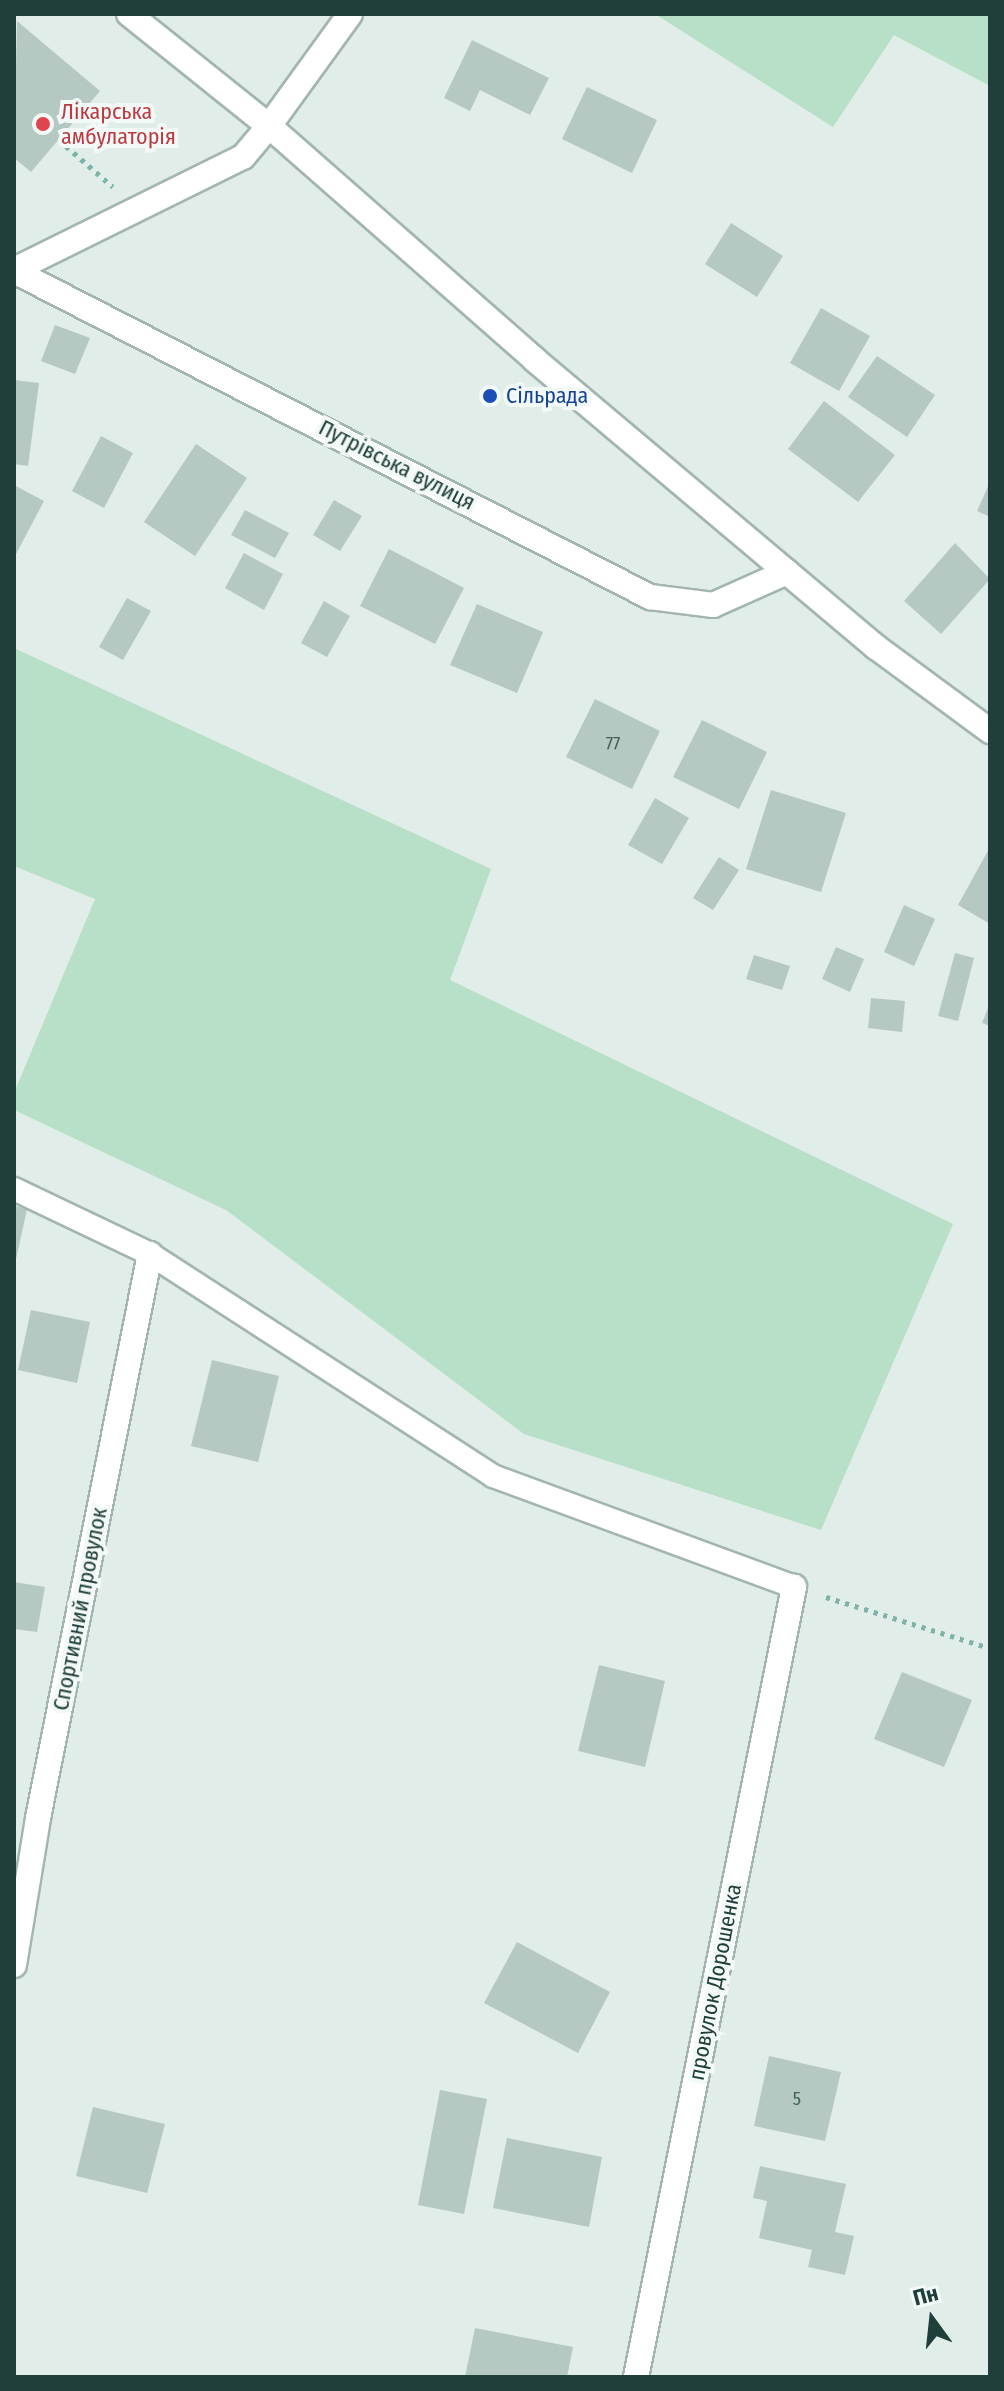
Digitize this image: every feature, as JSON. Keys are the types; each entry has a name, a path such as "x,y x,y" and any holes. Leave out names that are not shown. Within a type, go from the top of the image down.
{"street":[{"path":"129,14 269,126 876,647 990,731"},
{"name":"Путрівська вулиця","path":"14,270 141,211 243,157 320,63 350,14"},
{"name":"Путрівська вулиця","path":"14,270 650,597 713,605 787,572"},
{"name":"Спортивний провулок","path":"14,1965 38,1818 150,1254"},
{"name":"провулок Дорошенка","path":"636,2377 794,1587"}],"lane":[{"path":"14,1189 150,1254 493,1476 794,1587"}],"path":[{"path":"66,146 141,211"},
{"path":"794,1587 990,1648"}],"green space":[{"path":"655,14 990,14 990,86 894,35 833,127"},
{"path":"14,648 491,869 450,980 953,1224 821,1530 524,1434 226,1210 14,1110 14,1093 95,899 14,866"}],"building":[{"name":"Лікарська амбулаторія","path":"17,21 100,91 31,172 14,158"},
{"path":"472,40 549,78 530,115 480,90 470,111 444,98"},
{"path":"587,87 657,120 632,173 562,139"},
{"path":"731,223 783,256 757,297 705,264"},
{"path":"821,308 870,336 839,391 790,363"},
{"path":"55,325 90,338 75,374 41,361"},
{"path":"877,356 935,395 907,437 848,397"},
{"path":"14,380 39,383 28,466 14,464"},
{"path":"824,401 895,455 858,502 788,449"},
{"path":"101,436 133,453 104,508 72,491"},
{"path":"196,444 247,478 195,556 144,522"},
{"path":"990,482 990,517 977,511"},
{"path":"14,485 44,501 14,558"},
{"path":"334,500 362,516 340,551 313,535"},
{"path":"245,510 289,533 275,558 231,535"},
{"path":"955,543 990,579 941,634 904,601"},
{"path":"389,549 464,588 435,644 360,606"},
{"path":"244,553 283,574 264,610 225,588"},
{"path":"127,598 151,611 123,660 99,647"},
{"path":"324,601 350,616 327,657 301,643"},
{"path":"477,604 543,632 517,693 450,665"},
{"path":"595,699 660,731 632,789 566,757"},
{"path":"702,720 767,752 739,809 673,777"},
{"path":"771,790 846,813 821,892 746,869"},
{"path":"655,798 689,818 662,864 628,845"},
{"path":"990,847 990,924 958,905"},
{"path":"719,857 739,870 713,910 693,898"},
{"path":"904,905 935,919 914,966 884,952"},
{"path":"836,947 864,959 850,992 822,979"},
{"path":"955,953 974,958 958,1021 938,1016"},
{"path":"754,955 790,966 782,990 746,979"},
{"path":"871,998 905,1001 902,1032 868,1028"},
{"path":"990,1003 990,1026 982,1023"},
{"path":"14,1206 27,1209 15,1264 14,1264"},
{"path":"31,1310 90,1322 77,1383 18,1370"},
{"path":"212,1360 279,1376 258,1462 191,1446"},
{"path":"14,1582 45,1587 37,1632 14,1629"},
{"path":"599,1665 665,1681 645,1767 578,1751"},
{"path":"902,1672 972,1700 944,1767 874,1739"},
{"path":"517,1942 610,1992 578,2053 484,2003"},
{"path":"769,2056 841,2072 825,2141 754,2126"},
{"path":"440,2090 487,2099 464,2214 418,2205"},
{"path":"93,2107 165,2124 147,2193 76,2176"},
{"path":"507,2138 602,2157 589,2227 493,2208"},
{"path":"760,2166 846,2184 835,2232 854,2236 845,2275 808,2267 812,2250 759,2238 767,2201 753,2198"},
{"path":"475,2328 573,2347 567,2377 465,2377"}],"place":[{"name":"Лікарська амбулаторія","path":"43,124"},
{"name":"Сільрада","path":"490,396"}]}
